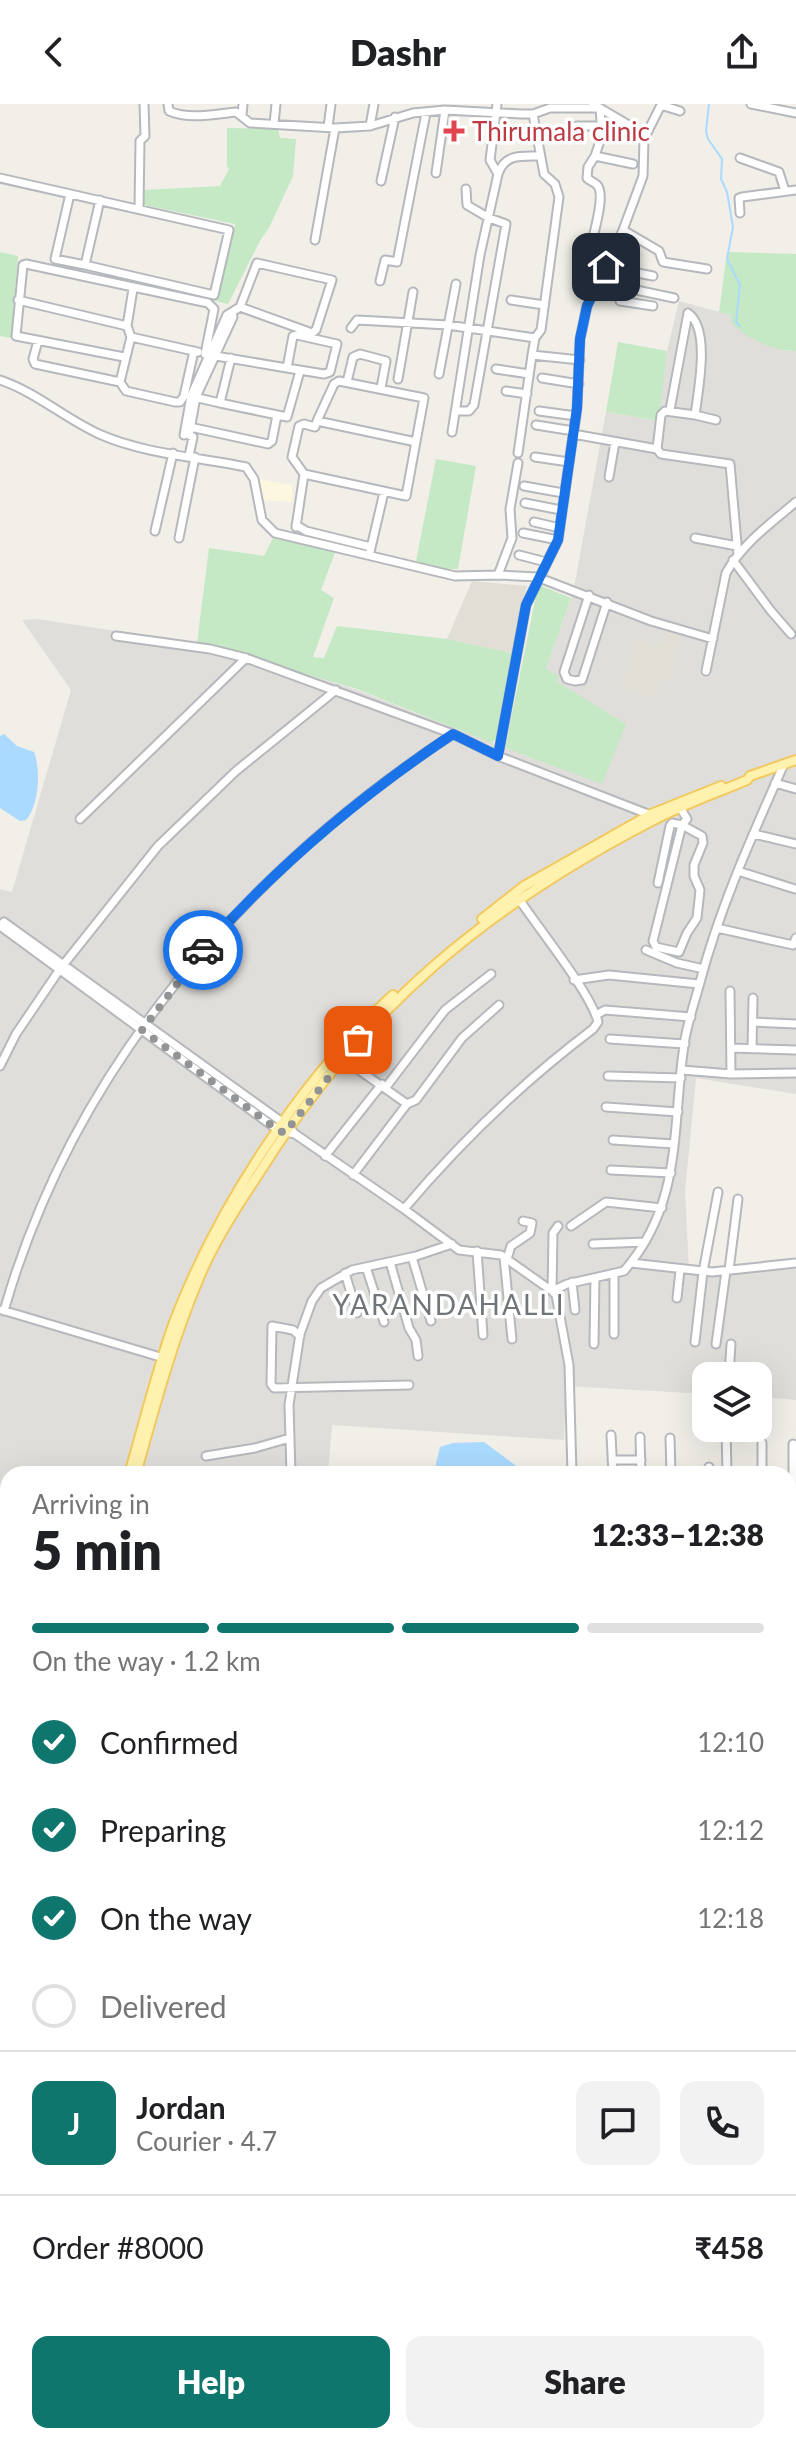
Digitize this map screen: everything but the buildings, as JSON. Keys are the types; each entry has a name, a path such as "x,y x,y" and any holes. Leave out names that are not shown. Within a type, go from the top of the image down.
{"main road":[{"path":"132,1466 191,1279 224,1218 339,1050 416,973 524,886 653,816 736,779 796,760"},
{"path":"286,1129 342,1058 392,1003 481,925 533,889 653,816 681,809 750,776"},
{"path":"138,1466 165,1359"}],"street":[{"path":"139,209 140,141 145,136 144,104"},
{"path":"168,104 169,111 176,114 204,116 236,112 250,123 332,128 370,126 395,117 445,110 497,108 533,114 550,108 599,105 639,131 644,139"},
{"path":"242,116 243,104"},
{"path":"274,124 276,104"},
{"path":"315,240 332,128 331,104"},
{"path":"370,126 374,104"},
{"path":"751,104 796,113"},
{"path":"599,105 601,137 588,167 587,178 600,191 599,213 592,242 597,249 613,252"},
{"path":"498,756 526,605 537,577 558,540 576,416 580,339 587,306 623,230 643,176 644,139 667,105 680,111"},
{"path":"497,108 490,160 498,174"},
{"path":"436,173 445,110"},
{"path":"380,281 385,260 397,262 426,113"},
{"path":"518,453 535,338 541,330 559,197 555,184 544,174 533,114"},
{"path":"381,181 395,117"},
{"path":"576,126 601,126"},
{"path":"452,432 480,255 501,164 509,158 539,156"},
{"path":"595,156 633,164"},
{"path":"740,158 779,172 785,191"},
{"path":"0,178 229,230 214,295 55,259 70,194"},
{"path":"456,411 469,411 474,405 506,224 467,205 466,189"},
{"path":"740,213 739,198 796,190"},
{"path":"85,265 100,200"},
{"path":"623,230 659,251 663,262 707,269"},
{"path":"480,255 499,257"},
{"path":"124,357 16,336 21,268 26,264 236,309 312,333 316,330 332,280 257,263 236,309 233,317 190,396 180,402 126,391 120,382 131,337 127,326 133,289"},
{"path":"606,267 653,276"},
{"path":"625,270 620,301 653,306"},
{"path":"439,374 456,284"},
{"path":"622,287 674,298"},
{"path":"398,379 413,292"},
{"path":"18,300 127,326"},
{"path":"511,300 544,305"},
{"path":"211,355 212,305"},
{"path":"670,410 688,313 694,316 701,342 701,373 695,415"},
{"path":"351,328 357,320 448,325 535,338"},
{"path":"131,337 211,355 300,371 324,374 330,372 337,344 293,336 287,368"},
{"path":"38,341 33,359 35,364 120,382"},
{"path":"155,531 193,437 188,432 194,351"},
{"path":"347,382 353,357 360,354 386,361 381,388"},
{"path":"532,355 580,360"},
{"path":"220,403 231,358"},
{"path":"496,369 529,374"},
{"path":"190,396 287,417 300,371"},
{"path":"542,378 579,384"},
{"path":"0,380 29,392 101,434 138,446 246,467 254,479 262,520 275,533 370,552"},
{"path":"347,382 424,398 406,496 304,474 292,457 299,426 315,427 334,384 347,382"},
{"path":"506,391 527,394"},
{"path":"657,449 661,415 670,410 716,420"},
{"path":"539,411 576,416"},
{"path":"188,432 268,444 272,441 277,415"},
{"path":"317,421 416,442"},
{"path":"536,425 657,449 661,454 730,464 737,546 735,558 791,634"},
{"path":"609,477 615,442"},
{"path":"179,538 184,455"},
{"path":"535,457 569,462"},
{"path":"498,575 512,538 510,509 518,463"},
{"path":"294,537 304,474"},
{"path":"524,486 563,493"},
{"path":"370,552 384,492"},
{"path":"706,671 726,573 735,558 796,502"},
{"path":"525,503 561,510"},
{"path":"534,522 560,528"},
{"path":"296,525 370,552 455,576 537,577 651,621 713,639"},
{"path":"523,533 558,540"},
{"path":"695,538 737,546"},
{"path":"519,555 546,562"},
{"path":"589,595 564,672 567,679 582,680 607,602"},
{"path":"116,636 210,649 246,658 453,734 498,756 653,816"},
{"path":"80,819 246,658"},
{"path":"0,1066 16,1034 62,967 158,846 236,771 336,690"},
{"path":"165,1359 2,1310 21,1254 49,1188 83,1121 143,1026 242,905 294,856 397,771 453,734"},
{"path":"552,1291 572,1282 624,1271 645,1242 666,1199 685,1044 699,984 738,871 784,764"},
{"path":"775,783 796,789"},
{"path":"658,883 672,823 682,825 702,836 703,843 694,865 694,876 700,890 695,924 687,933 679,952 656,947 653,941 682,825 687,819 681,809"},
{"path":"754,834 796,844"},
{"path":"738,871 795,889"},
{"path":"404,1209 476,1128 598,1022 574,980 519,899"},
{"path":"2,924 459,1250 505,1258 552,1291 556,1295 569,1365 572,1466"},
{"path":"717,928 793,945 796,938"},
{"path":"646,950 677,963 704,969"},
{"path":"325,1156 445,1010 491,974"},
{"path":"574,980 609,975 699,984"},
{"path":"730,991 731,1074"},
{"path":"752,1049 753,998"},
{"path":"353,1175 407,1104 416,1100 462,1038 499,1005"},
{"path":"596,1015 605,1010 691,1017"},
{"path":"753,1022 796,1024"},
{"path":"610,1039 685,1044"},
{"path":"731,1048 796,1050"},
{"path":"342,1058 407,1104"},
{"path":"608,1076 796,1073"},
{"path":"606,1107 678,1112"},
{"path":"613,1140 674,1144"},
{"path":"611,1170 671,1173"},
{"path":"695,1342 703,1272 718,1192"},
{"path":"716,1344 738,1199"},
{"path":"571,1226 606,1202 662,1208"},
{"path":"512,1339 505,1258 511,1246 530,1233 532,1223 523,1221"},
{"path":"552,1291 553,1233 558,1226"},
{"path":"593,1244 645,1242"},
{"path":"291,1466 289,1405 300,1336 312,1301 321,1288 345,1273 452,1244"},
{"path":"477,1251 483,1335"},
{"path":"412,1257 431,1321"},
{"path":"390,1262 409,1328 416,1340 418,1356"},
{"path":"631,1263 703,1272 796,1263"},
{"path":"366,1267 384,1322"},
{"path":"677,1298 680,1270"},
{"path":"345,1273 357,1313"},
{"path":"614,1274 614,1334"},
{"path":"594,1344 595,1278"},
{"path":"572,1282 575,1310"},
{"path":"300,1336 288,1328 272,1326 271,1384 280,1389 409,1385"},
{"path":"730,1362 731,1344"},
{"path":"611,1435 612,1466"},
{"path":"640,1437 641,1466"},
{"path":"206,1456 255,1448 290,1438"},
{"path":"670,1438 671,1466"},
{"path":"726,1442 727,1466"},
{"path":"762,1443 762,1466"},
{"path":"792,1466 793,1444"},
{"path":"612,1460 641,1460"}],"shaded area":[{"path":"679,301 731,315 786,351 796,351 796,1094 696,1078 685,1192 689,1269 796,1267 796,1400 772,1398 772,1362 692,1362 692,1393 566,1386 564,1440 332,1425 329,1466 0,1466 0,889 12,892 71,690 22,620 38,619 213,646 357,690 534,759 546,669 573,593 606,412 658,421 667,351"},
{"path":"258,479 292,485 292,502 262,500"},
{"path":"472,581 527,586 512,653 447,639"},
{"path":"664,628 682,634 671,682 661,680 657,698 621,690 633,638 659,644"}],"green space":[{"path":"227,128 278,129 280,138 296,139 293,176 228,304 216,301 235,224 144,205 144,190 220,186 229,169"},
{"path":"0,252 18,256 11,338 0,336"},
{"path":"727,252 796,254 796,351 779,349 752,338 731,322 731,315 719,312"},
{"path":"618,342 667,351 659,421 606,412"},
{"path":"436,459 476,466 458,569 443,569 416,561"},
{"path":"274,536 336,550 321,590 334,598 313,657 324,658 337,626 447,639 512,653 499,736 492,743 357,689 197,643 209,548 264,556"},
{"path":"541,586 571,598 546,669 558,676 557,682 626,724 602,784 505,748 536,596"}],"water":[{"path":"4,734 17,746 34,752 38,778 36,797 26,820 20,821 0,808 0,736"},
{"path":"484,1442 516,1466 435,1466 440,1447 453,1443"}],"waterway":[{"path":"709,104 706,131 722,159 721,179 727,192 733,227 727,259 740,285 736,322 740,326"}],"way so far":[{"path":"203,950 142,1030 278,1130 285,1133 358,1040"}],"place":[{"name":"Thirumala clinic","path":"454,131"}],"district":[{"name":"YARANDAHALLI","path":"449,1304"}],"route":[{"path":"203,950 242,905 339,816 397,771 453,734 498,756 526,605 537,577 558,540 577,408 580,339 587,306 606,267"}]}
